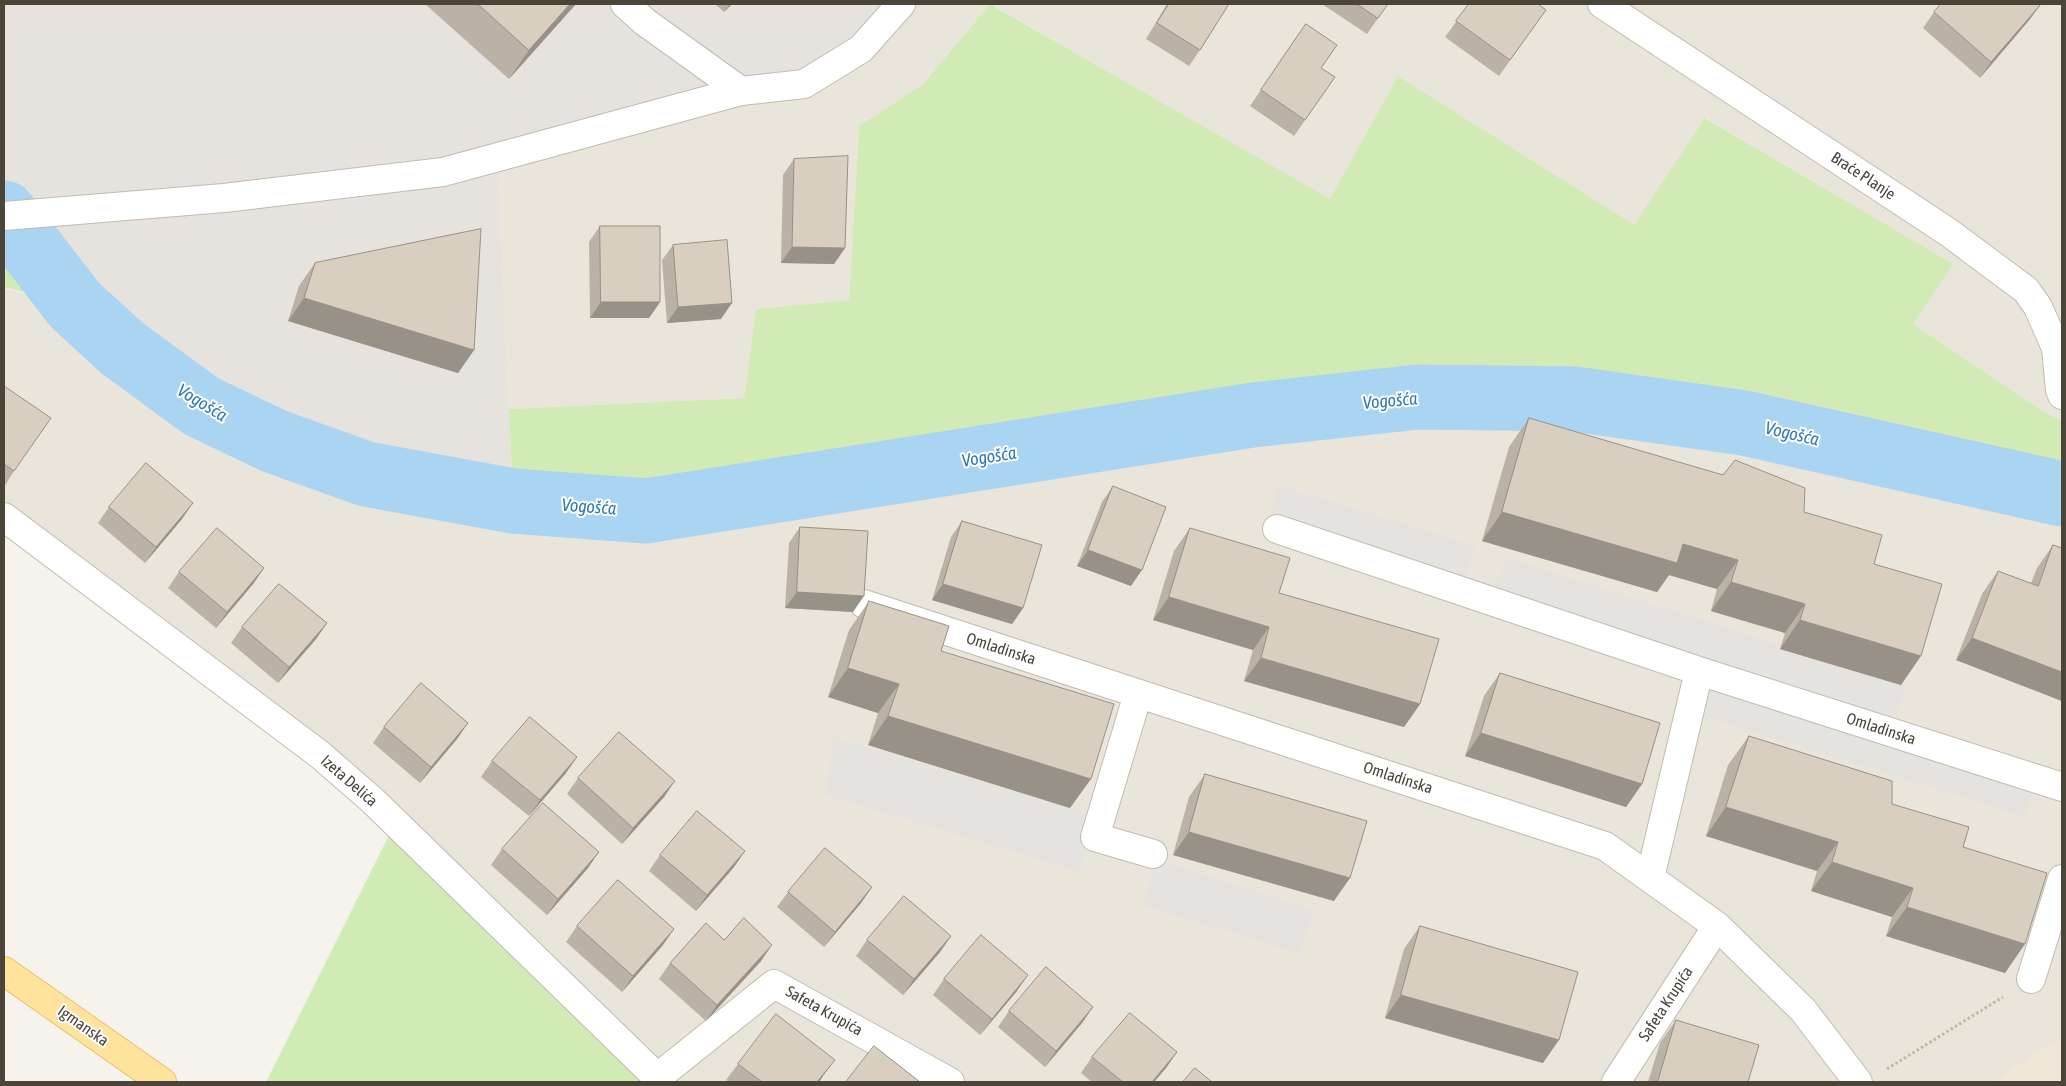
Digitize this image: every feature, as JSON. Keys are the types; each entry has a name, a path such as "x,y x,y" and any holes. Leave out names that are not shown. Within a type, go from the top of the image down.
{"main road":[{"name":"Igmanska","path":"4,971 162,1082"}],"street":[{"path":"625,4 645,22 741,90"},
{"path":"4,216 224,198 443,172 741,90 804,84 861,49 901,4"},
{"name":"Braće Planje","path":"1602,4 1948,232 2026,290 2038,307 2056,348 2062,395"},
{"name":"Izeta Delića","path":"4,517 319,754 372,800 660,1080"},
{"name":"Omladinska","path":"1277,529 1699,672 2062,787"},
{"name":"Omladinska","path":"864,604 1605,846 1717,926 1870,1077"},
{"path":"1650,878 1699,672"},
{"path":"1138,694 1095,837 1153,854"},
{"path":"2031,979 2062,879"},
{"name":"Safeta Krupića","path":"1616,1082 1717,926"},
{"name":"Safeta Krupića","path":"660,1080 774,984 950,1082"}],"path":[{"path":"1870,1077 2031,979"}],"shaded area":[{"path":"4,4 901,4 804,84 498,157 513,501 366,474 274,441 201,406 122,348 75,305 4,213"},
{"path":"901,4 990,4 923,84 859,126 849,300 756,309 744,398 509,409 498,157"},
{"path":"991,4 2062,4 2062,421 2038,408 1913,324 1952,264 1706,118 1634,226 1398,76 1330,200"},
{"path":"4,288 75,305 122,348 201,406 274,441 366,474 513,501 1418,397 1574,399 1744,423 2062,494 2062,1082 662,1082 372,800 4,505"},
{"path":"1277,485 1475,545 1466,581 1271,518"},
{"path":"1505,557 1906,685 1893,724 1494,592"},
{"path":"1706,684 2034,788 2026,817 1704,717"},
{"path":"833,737 1092,814 1080,872 825,795"},
{"path":"1156,859 1314,910 1300,954 1142,905"},
{"path":"2062,1036 2062,1082 1993,1082 2031,1056"}],"green space":[{"path":"990,4 1330,199 1398,76 1634,225 1705,118 1953,264 1913,324 2038,408 2062,421 2062,494 1744,423 1574,399 1418,397 1253,415 646,511 513,501 509,409 744,398 756,309 849,300 859,126 923,84"},
{"path":"4,213 75,305 4,287"},
{"path":"395,823 662,1082 266,1082"}],"building":[{"path":"478,4 570,4 529,50"},
{"path":"1169,4 1229,4 1200,50 1157,23"},
{"path":"1357,4 1388,4 1378,18"},
{"path":"1469,4 1538,4 1546,10 1510,60 1456,21"},
{"path":"1941,4 2041,4 1991,62 1934,12"},
{"path":"1306,24 1337,45 1321,68 1335,77 1305,120 1261,90"},
{"path":"848,156 845,248 792,247 794,159"},
{"path":"600,226 660,226 660,302 601,302"},
{"path":"481,229 474,350 304,298 315,263"},
{"path":"727,240 732,303 678,307 673,245"},
{"path":"4,386 51,418 14,471 4,464"},
{"path":"1529,418 1723,475 1735,460 1805,488 1804,512 1882,535 1874,564 1942,584 1921,656 1800,620 1805,604 1731,582 1738,560 1683,544 1677,563 1502,512"},
{"path":"146,463 193,503 156,547 109,507"},
{"path":"1113,486 1166,507 1142,570 1088,550"},
{"path":"962,521 1042,545 1023,608 943,584"},
{"path":"800,527 868,531 864,596 797,592"},
{"path":"217,528 264,568 227,612 179,572"},
{"path":"1190,528 1290,558 1279,593 1439,639 1420,704 1261,658 1269,627 1169,597"},
{"path":"2053,545 2062,548 2062,672 1972,638 1998,571 2038,586"},
{"path":"279,584 327,623 289,667 242,627"},
{"path":"869,601 949,626 941,651 1114,704 1091,779 888,716 899,684 848,668"},
{"path":"1500,673 1660,723 1642,784 1481,733"},
{"path":"421,683 468,723 431,767 384,727"},
{"path":"530,717 577,757 540,800 492,761"},
{"path":"619,732 675,781 633,828 578,778"},
{"path":"1749,736 1892,781 1892,804 1969,827 1963,847 2047,873 2025,944 1907,907 1913,888 1832,862 1838,842 1726,807"},
{"path":"1205,774 1367,821 1350,878 1189,832"},
{"path":"543,803 599,852 558,899 502,849"},
{"path":"697,811 745,851 707,895 660,855"},
{"path":"825,848 872,887 835,932 788,892"},
{"path":"618,880 674,929 633,976 577,926"},
{"path":"904,896 951,936 914,979 867,940"},
{"path":"744,918 772,945 717,1005 670,963 706,923 724,940"},
{"path":"1420,926 1578,972 1559,1040 1401,995"},
{"path":"981,935 1028,975 992,1019 944,979"},
{"path":"1046,967 1093,1007 1056,1051 1009,1011"},
{"path":"1130,1013 1177,1052 1152,1082 1123,1082 1092,1057"},
{"path":"776,1014 835,1060 817,1082 762,1082 738,1064"},
{"path":"1676,1020 1759,1045 1748,1082 1658,1082"},
{"path":"874,1046 920,1082 846,1082"},
{"path":"1195,1068 1212,1082 1183,1082"}],"waterway":[{"name":"Vogošća","path":"4,213 75,305 122,348 201,406 274,441 366,474 513,501 646,511 1253,415 1418,397 1574,399 1744,423 2062,494"}]}
